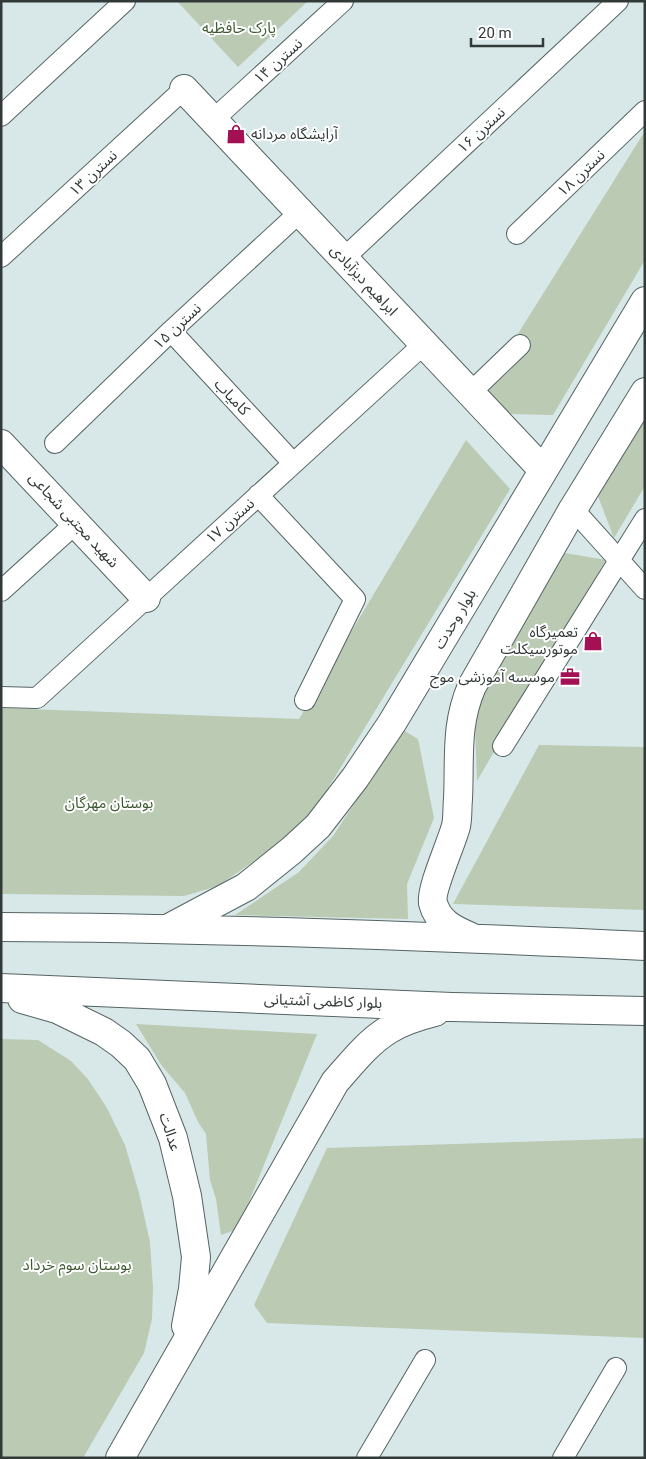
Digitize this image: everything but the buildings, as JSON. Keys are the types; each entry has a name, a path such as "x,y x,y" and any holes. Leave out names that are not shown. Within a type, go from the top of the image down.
{"street":[{"path":"1,116 125,1"},
{"name":"نسترن ۱۴","path":"213,120 343,1"},
{"name":"نسترن ۱۶","path":"343,258 618,1"},
{"name":"ابراهیم دیزآبادی","path":"184,89 543,470"},
{"name":"نسترن ۱۳","path":"1,258 184,89"},
{"name":"نسترن ۱۸","path":"517,234 645,111"},
{"name":"نسترن ۱۵","path":"56,443 171,331 300,212"},
{"name":"بلوار وحدت","path":"169,928 246,887 292,850 318,826 355,778 392,723 645,301"},
{"name":"کامیاب","path":"171,331 293,463"},
{"name":"نسترن ۱۷","path":"1,697 37,698 424,344"},
{"path":"470,393 520,345"},
{"path":"472,938 450,927 439,917 433,902 435,888 456,825 460,767 459,739 465,703 472,686 573,510 645,392"},
{"name":"شهید مجتبی شجاعی","path":"1,444 146,598"},
{"path":"258,495 355,599 305,700"},
{"path":"573,510 645,589"},
{"path":"503,746 645,519"},
{"path":"1,591 76,523"},
{"path":"1,927 169,928 645,946"},
{"name":"بلوار کاظمی آشتیانی","path":"1,988 452,1007 645,1011"},
{"name":"عدالت","path":"1,993 57,1008 104,1032 122,1044 136,1059 152,1084 173,1138 186,1196 196,1257 188,1320 175,1361"},
{"name":"عدالت","path":"124,1456 175,1361 335,1082 352,1063 388,1030 410,1019 452,1007"},
{"path":"367,1458 425,1360"},
{"path":"563,1458 616,1368"}],"green space":[{"name":"پارک حافظیه","path":"177,1 308,1 238,67"},
{"path":"645,131 645,260 553,415 507,414 484,388"},
{"path":"645,409 645,486 614,538 596,491"},
{"name":"بوستان مهرگان","path":"466,440 510,489 316,808 283,841 218,886 184,896 1,894 1,708 299,719"},
{"path":"565,553 606,560 477,781 475,727 482,692"},
{"path":"403,730 418,739 434,818 407,884 408,919 235,915 299,872 333,836"},
{"path":"539,745 645,747 645,910 453,904"},
{"path":"136,1024 317,1034 238,1229 221,1235 216,1199 210,1180 206,1134 198,1122 185,1093 162,1066"},
{"name":"بوستان سوم خرداد","path":"1,1039 38,1040 71,1061 88,1079 107,1108 125,1145 139,1193 150,1242 153,1288 152,1319 144,1353 83,1458 1,1458"},
{"path":"645,1138 645,1338 267,1323 254,1305 327,1148"}],"place":[{"name":"آرایشگاه مردانه","path":"236,134"},
{"name":"تعمیرگاه موتورسیکلت","path":"593,641"},
{"name":"موسسه آموزشی موج","path":"570,677"}]}
